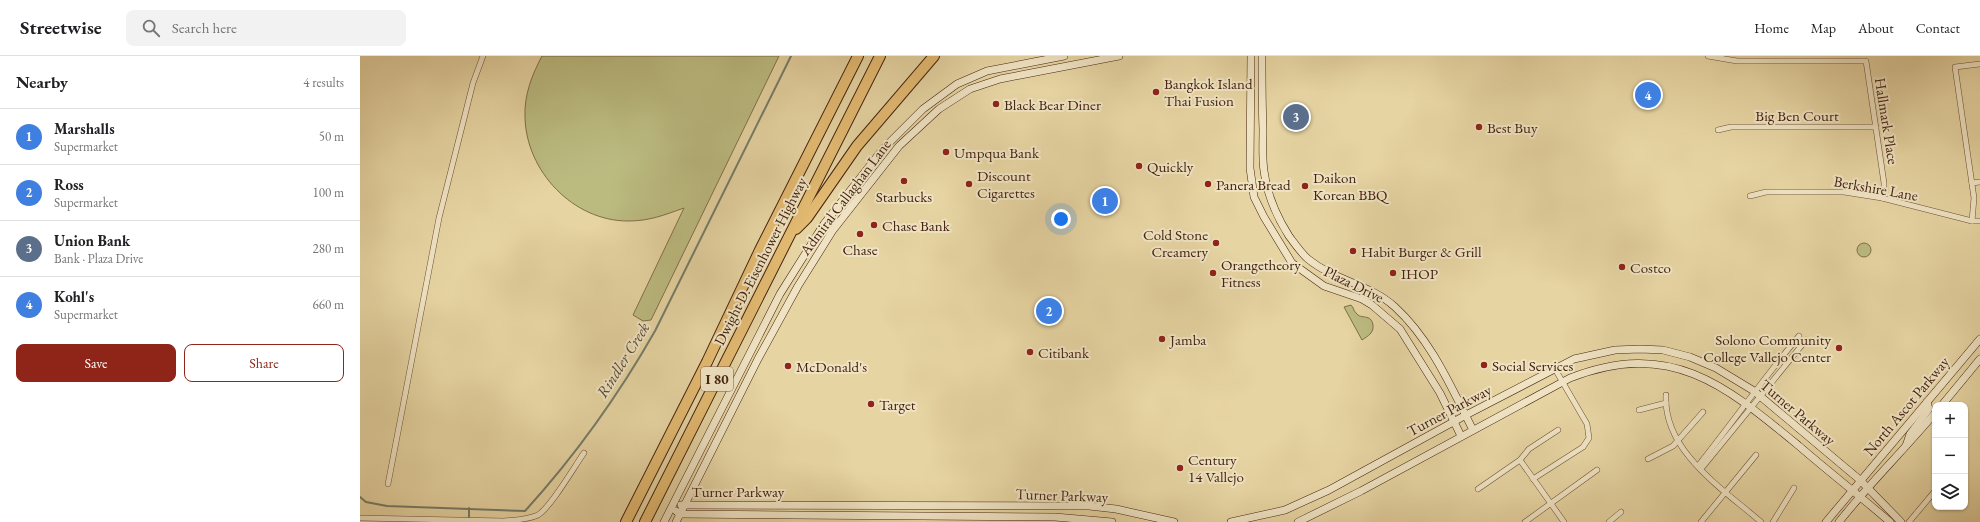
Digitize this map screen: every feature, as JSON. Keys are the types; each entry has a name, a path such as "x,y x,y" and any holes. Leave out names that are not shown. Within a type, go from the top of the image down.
{"highway":[{"name":"Dwight D. Eisenhower Highway","path":"626,522 707,362 760,250 858,56"},
{"name":"Dwight D. Eisenhower Highway","path":"645,522 880,56"},
{"path":"790,235 807,218 866,135 920,72 936,56"}],"street":[{"path":"388,484 439,218 473,83 483,56"},
{"name":"Admiral Callaghan Lane","path":"664,522 780,294 820,230 883,149 923,109 957,84 987,71 1064,56"},
{"name":"Admiral Callaghan Lane","path":"676,522 758,359 803,276 833,230 899,146 938,109 970,89 1000,79 1119,56"},
{"name":"Plaza Drive","path":"1251,56 1250,168 1254,197 1264,217 1292,263 1324,286 1372,305 1400,329 1440,393 1461,436"},
{"name":"Plaza Drive","path":"1262,56 1264,171 1270,196 1281,223 1308,259 1330,274 1360,285 1385,298 1397,309 1422,337 1437,361 1473,430"},
{"name":"Hallmark Place","path":"1708,56 1737,61 1866,61 1884,183 1882,198"},
{"path":"1972,221 1974,198 1955,67 1980,64"},
{"name":"Big Ben Court","path":"1718,130 1731,127 1876,127"},
{"path":"1972,183 1980,182"},
{"name":"Berkshire Lane","path":"1750,196 1766,192 1829,192 1882,198 1972,221 1980,225"},
{"name":"Berkshire Lane","path":"1972,221 1980,221"},
{"path":"1749,406 1754,391 1799,336"},
{"name":"North Ascot Parkway","path":"1826,522 1851,490 1980,339"},
{"path":"1699,468 1749,406 1761,397 1806,340"},
{"name":"Turner Parkway","path":"1231,522 1285,510 1330,490 1466,415 1574,359 1615,350 1663,350 1690,357 1716,368 1754,391 1860,480 1901,522"},
{"name":"North Ascot Parkway","path":"1944,402 1980,359"},
{"name":"Turner Parkway","path":"1298,522 1355,494 1563,382 1589,371 1630,364 1670,366 1685,370 1707,380 1749,406 1890,522"},
{"path":"1533,479 1583,447 1589,438 1587,424 1555,369"},
{"path":"1666,395 1668,419 1677,442 1699,468 1761,522"},
{"path":"1906,446 1910,434 1929,409 1927,402"},
{"path":"1639,410 1666,404"},
{"path":"1648,458 1673,446 1703,412"},
{"name":"North Ascot Parkway","path":"1839,522 1860,496 1932,416"},
{"path":"1478,489 1520,460 1530,449 1558,430"},
{"path":"360,518 504,521 528,518 543,511 584,453"},
{"path":"1701,522 1756,455"},
{"path":"1520,460 1550,505 1564,522"},
{"path":"1525,522 1597,470"},
{"path":"1773,522 1794,488"},
{"path":"1909,522 1932,495"},
{"name":"Turner Parkway","path":"671,508 685,503 1089,506 1116,509 1174,522"},
{"name":"Turner Parkway","path":"671,508 680,514 1055,517 1112,522"},
{"path":"1609,522 1621,512"}],"green space":[{"path":"542,56 779,56 651,320 643,321 633,315 684,208 643,220 628,221 608,219 589,212 572,202 556,189 544,174 534,156 527,137 525,109 527,93 535,70"},
{"path":"1864,243 1869,245 1871,250 1869,255 1864,257 1859,255 1857,250 1859,245"},
{"path":"1351,305 1358,315 1372,321 1372,332 1362,340 1344,307"}],"waterway":[{"name":"Rindler Creek","path":"360,497 366,502 387,506 525,511 561,469 595,425 641,355 655,331 791,56"},
{"name":"Rindler Creek","path":"469,508 469,517"}],"place":[{"name":"Bangkok Island Thai Fusion","path":"1156,92"},
{"name":"Kohl's","path":"1648,95"},
{"name":"Black Bear Diner","path":"996,104"},
{"name":"Union Bank","path":"1296,117"},
{"name":"Best Buy","path":"1479,127"},
{"name":"Umpqua Bank","path":"946,152"},
{"name":"Quickly","path":"1139,166"},
{"name":"Starbucks","path":"904,181"},
{"name":"Discount Cigarettes","path":"969,184"},
{"name":"Panera Bread","path":"1208,184"},
{"name":"Daikon Korean BBQ","path":"1305,186"},
{"name":"Marshalls","path":"1105,201"},
{"name":"Chase Bank","path":"874,225"},
{"name":"Chase","path":"860,234"},
{"name":"Cold Stone Creamery","path":"1216,243"},
{"name":"Habit Burger & Grill","path":"1353,251"},
{"name":"Costco","path":"1622,267"},
{"name":"Orangetheory Fitness","path":"1213,273"},
{"name":"IHOP","path":"1393,273"},
{"name":"Ross","path":"1049,311"},
{"name":"Jamba","path":"1162,339"},
{"name":"Solono Community College Vallejo Center","path":"1839,348"},
{"name":"Citibank","path":"1030,352"},
{"name":"Social Services","path":"1484,365"},
{"name":"McDonald's","path":"788,366"},
{"name":"Target","path":"871,404"},
{"name":"Century 14 Vallejo","path":"1180,468"}]}
